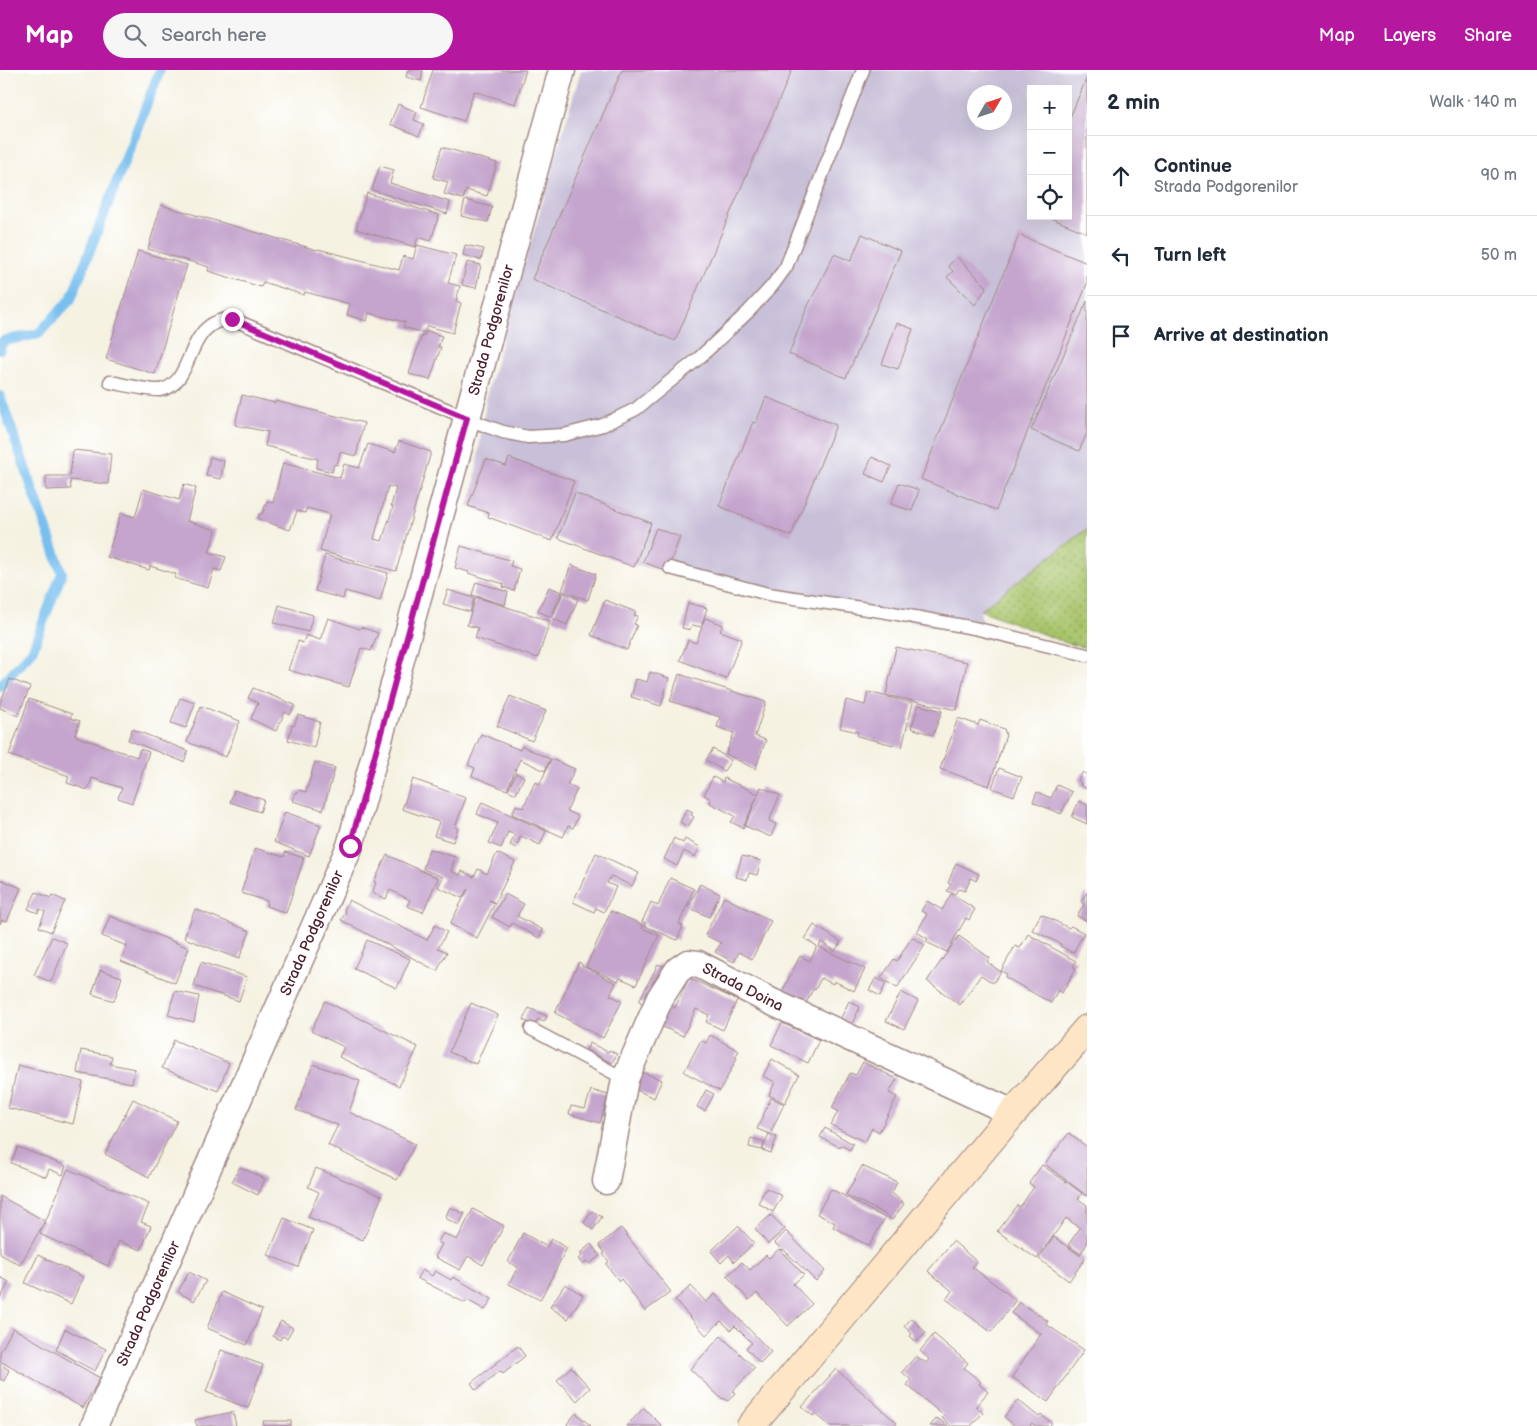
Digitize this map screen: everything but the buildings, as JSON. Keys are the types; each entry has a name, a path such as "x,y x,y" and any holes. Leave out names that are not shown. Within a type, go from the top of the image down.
{"main road":[{"path":"751,1426 1013,1113 1087,1029"}],"street":[{"name":"Strada Podgorenilor","path":"94,1426 350,846 562,70"},
{"name":"Strada Doina","path":"606,1181 625,1079 660,998 678,970 688,963 698,964 772,1002 1013,1113"}],"lane":[{"path":"110,382 160,390 172,385 181,376 200,335 208,326 221,319 232,319 504,432 528,437 564,435 603,424 636,408 699,358 748,312 772,286 786,266 863,70"},
{"path":"670,568 768,594 887,612 974,628 1087,655"},
{"path":"531,1030 625,1079"}],"shaded area":[{"path":"581,70 1087,70 1087,529 980,610 985,637 635,565 471,507 487,393"}],"green space":[{"path":"1087,529 1087,648 1066,643 980,610"}],"waterway":[{"path":"0,349 3,341 38,334 71,299 160,70"},
{"path":"0,396 62,573 32,651 0,686"}],"route":[{"path":"232,319 467,418 350,846"}]}
